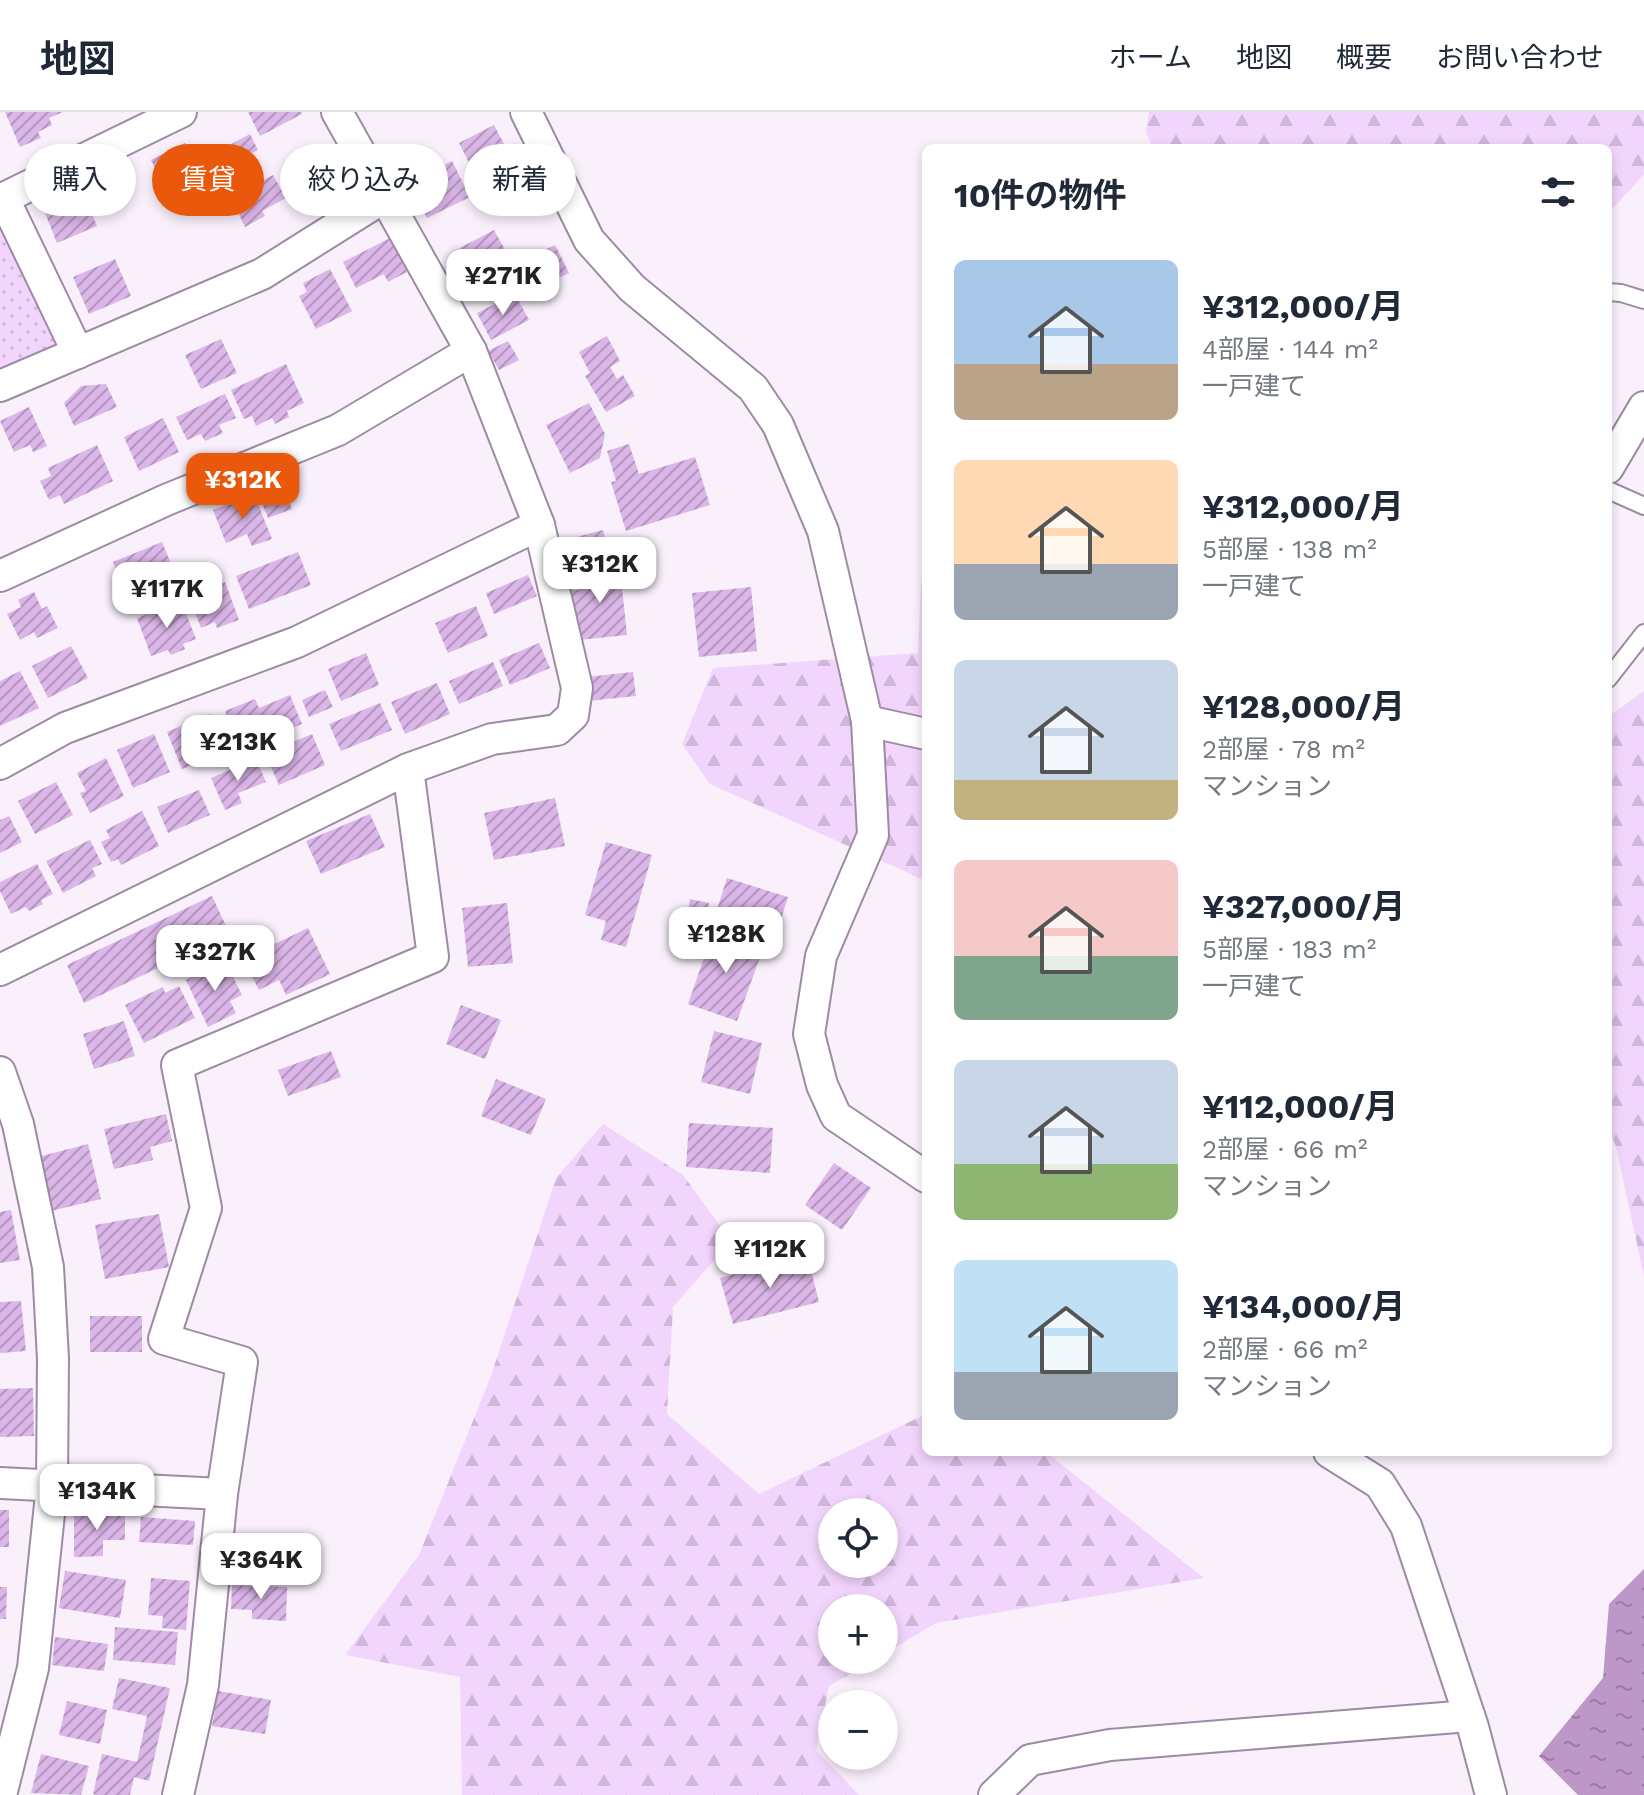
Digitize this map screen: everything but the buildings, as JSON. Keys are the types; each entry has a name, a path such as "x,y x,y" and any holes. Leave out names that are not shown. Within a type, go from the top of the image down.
{"street":[{"path":"78,353 2,200 181,112"},
{"path":"337,112 356,144"},
{"path":"526,112 589,240 632,288 753,388 778,425 823,531 867,721 873,835 821,956 809,1034 822,1085 836,1116 922,1174"},
{"path":"0,386 262,274 354,216"},
{"path":"0,970 408,769 492,739 557,730 573,715 577,688 539,525 471,351 397,216"},
{"path":"0,576 166,500 338,430 471,351"},
{"path":"1612,461 1644,407"},
{"path":"0,764 65,728 297,642 539,525"},
{"path":"867,721 922,733"},
{"path":"178,1795 203,1685 222,1494 242,1362 164,1339 206,1208 177,1065 433,957 408,769"},
{"path":"0,1072 18,1124 48,1267 53,1359 52,1485 33,1668 1,1795"},
{"path":"1335,1456 1380,1484 1406,1526 1469,1716 1491,1795"},
{"path":"0,1483 222,1494"},
{"path":"994,1795 1030,1760 1110,1745 1469,1716"}],"lane":[{"path":"1612,292 1644,300"},
{"path":"1612,492 1644,506"},
{"path":"1612,674 1644,633"}],"green space":[{"path":"1149,112 1644,112 1644,174 1612,210 1612,144 1151,144 1146,132"},
{"path":"0,224 60,350 0,376"},
{"path":"921,583 922,879 710,784 682,744 713,668 918,653"},
{"path":"1644,691 1644,1276 1612,1136 1612,714"},
{"path":"603,1124 683,1175 731,1241 673,1307 667,1414 759,1494 922,1416 922,1456 1051,1456 1204,1578 936,1623 898,1646 898,1594 818,1594 818,1674 850,1674 829,1686 828,1690 818,1690 818,1770 835,1770 859,1795 462,1795 460,1677 345,1655 419,1555 491,1376 556,1178"}],"water":[{"path":"1644,1569 1644,1795 1578,1795 1539,1756 1603,1678 1609,1604"}]}
